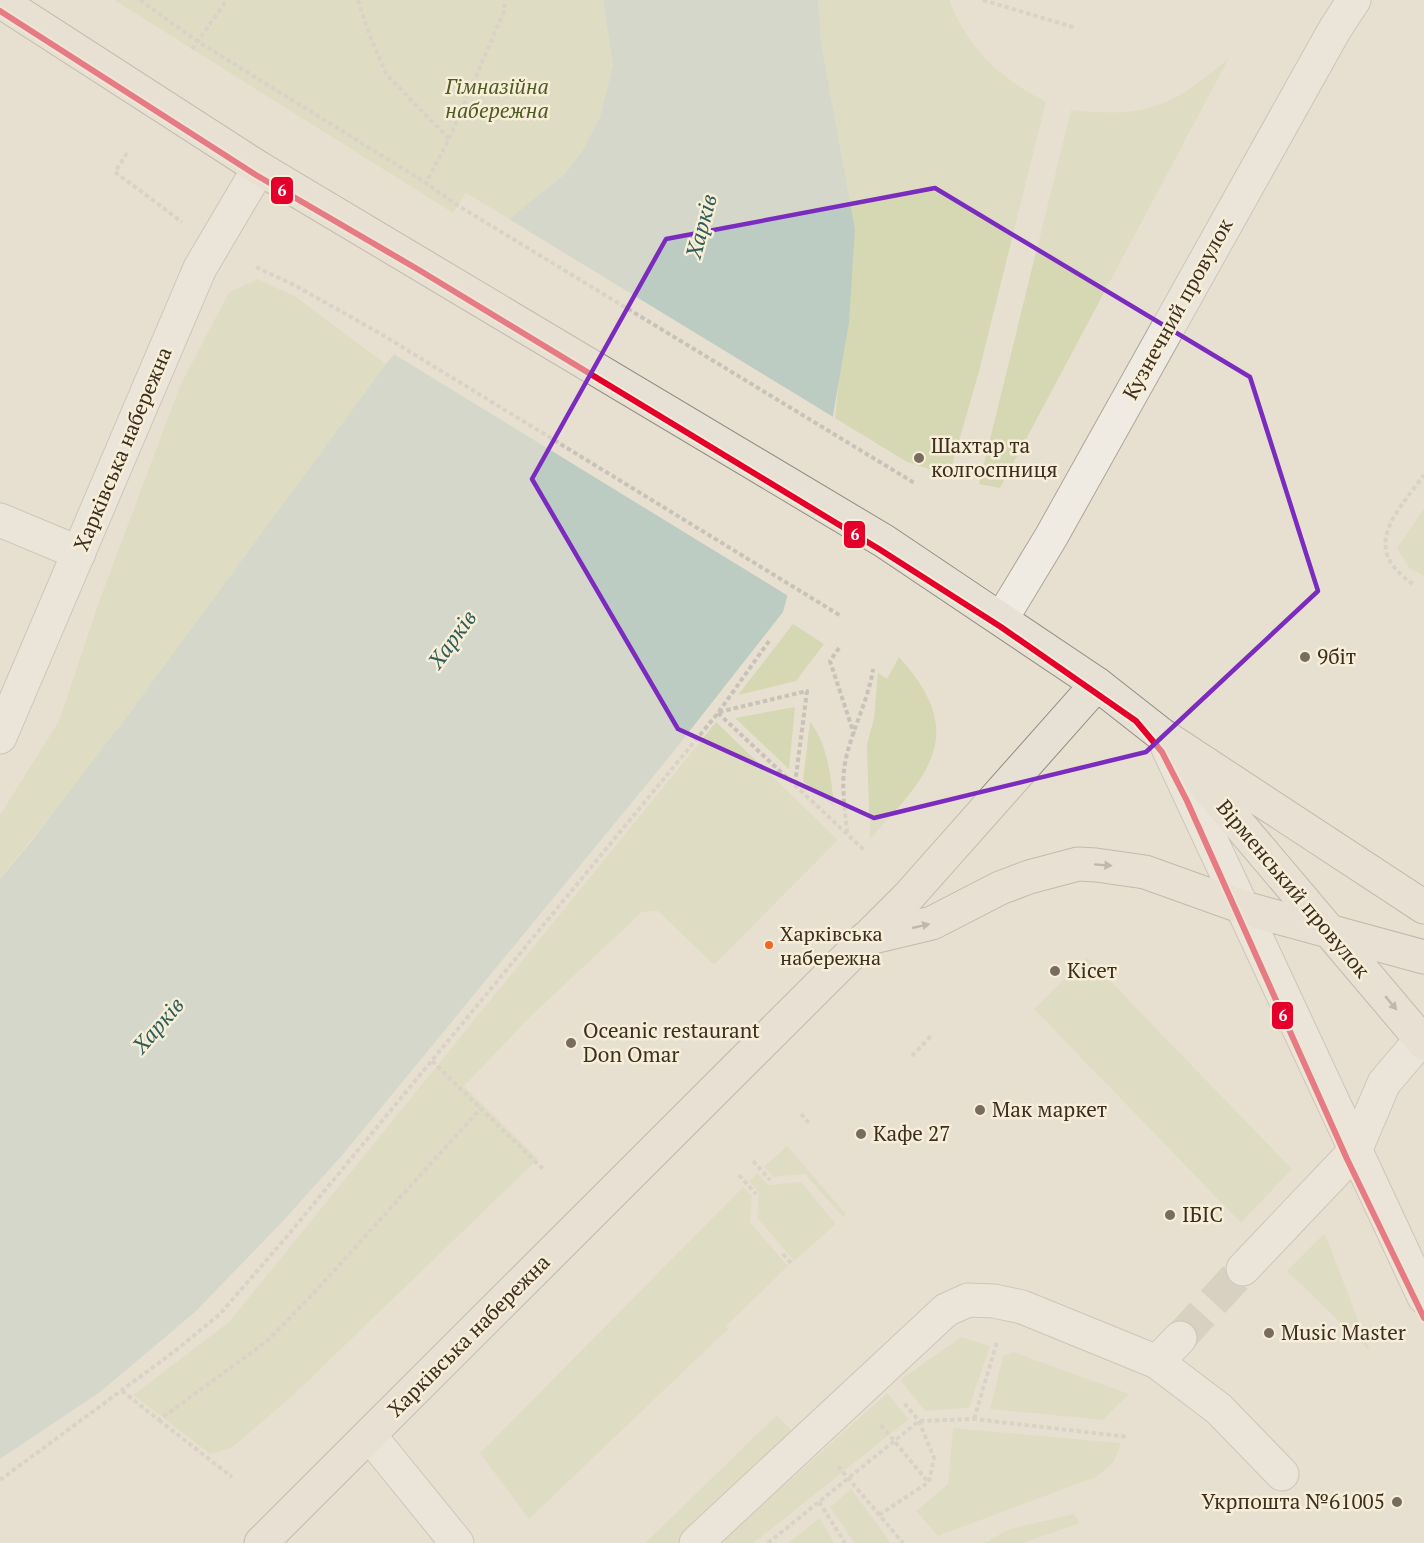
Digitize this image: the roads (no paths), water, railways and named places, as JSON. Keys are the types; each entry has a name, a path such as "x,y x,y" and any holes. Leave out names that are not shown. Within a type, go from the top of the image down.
{"main road":[{"path":"0,1 259,168 884,541 1002,618 1097,684 1162,735 1424,907"},
{"name":"Харківська набережна","path":"261,1543 908,897 1097,684"},
{"name":"Вірменський провулок","path":"1162,735 1327,930 1423,1039"},
{"path":"864,940 933,923 1000,888 1078,864 1119,866 1145,872 1241,907 1424,957"}],"street":[{"name":"Кузнечний провулок","path":"1002,618 1051,537 1335,29 1354,0"},
{"name":"Харківська набережна","path":"0,737 200,268 259,168"},
{"path":"0,520 79,553"},
{"path":"1162,735 1424,1297"},
{"path":"1243,1269 1355,1151 1384,1083 1423,1039"},
{"path":"696,1543 957,1303 968,1300 1022,1307 1157,1362 1219,1409 1282,1474"},
{"path":"1157,1362 1180,1338"},
{"path":"370,1436 457,1543"}],"water":[{"name":"Харків","path":"603,0 818,0 821,43 855,229 849,322 828,445 783,612 670,756 344,1153 283,1221 195,1312 100,1392 0,1459 0,879 131,711 386,364 509,219 565,174 583,150 600,117 613,65"}],"tunnel":[{"path":"1180,1338 1243,1269"}],"place":[{"name":"Шахтар та колгоспниця","path":"919,458"},
{"name":"9біт","path":"1305,657"},
{"name":"Харківська набережна","path":"769,945"},
{"name":"Кісет","path":"1055,971"},
{"name":"Oceanic restaurant Don Omar","path":"571,1043"},
{"name":"Мак маркет","path":"980,1110"},
{"name":"Кафе 27","path":"861,1134"},
{"name":"ІБІС","path":"1170,1215"},
{"name":"Music Master","path":"1269,1333"},
{"name":"Укрпошта №61005","path":"1397,1502"}],"park label":[{"name":"Гімназійна набережна","path":"497,99"}]}
